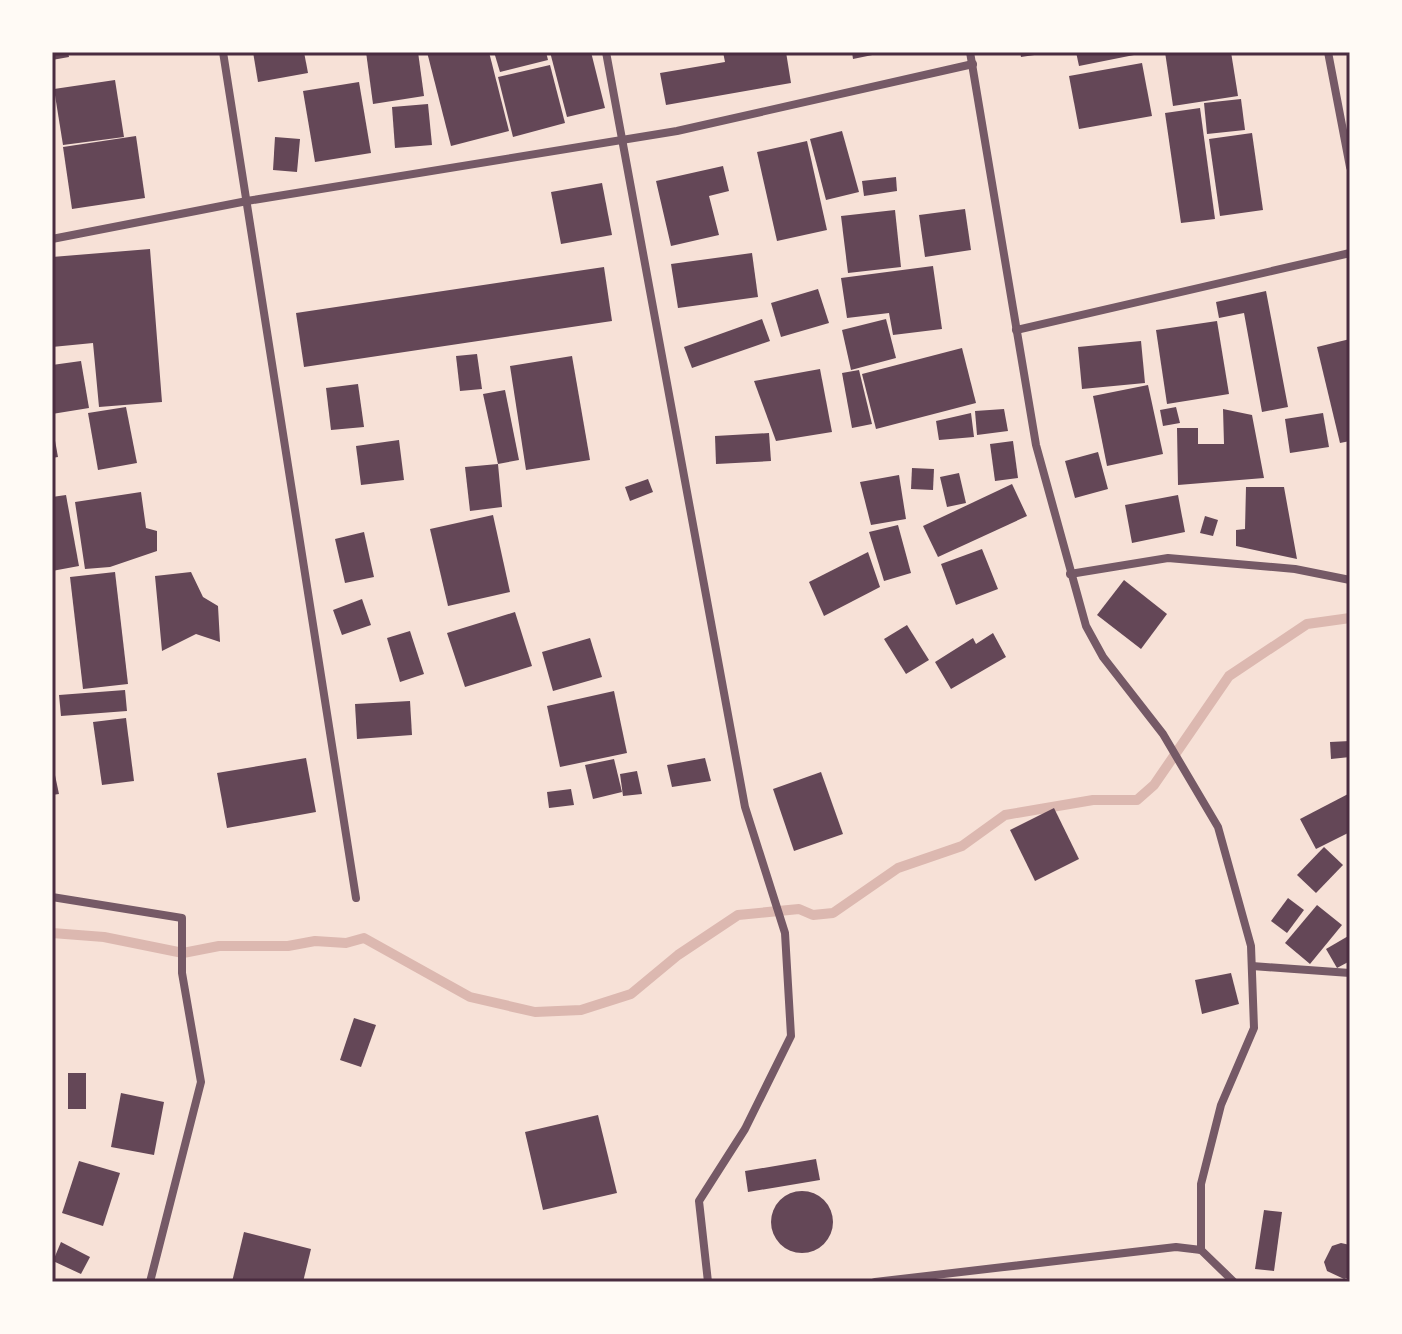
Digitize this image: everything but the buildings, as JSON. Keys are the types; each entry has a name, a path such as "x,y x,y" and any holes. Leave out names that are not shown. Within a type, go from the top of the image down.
{"street":[{"path":"223,52 356,898"},
{"path":"606,52 745,807 785,933 791,1036 745,1129 699,1201 708,1282"},
{"path":"970,52 1036,445 1086,626 1103,657 1163,734 1218,827 1251,946 1254,1028 1221,1105 1201,1184 1201,1250"},
{"path":"1328,52 1350,167"},
{"path":"52,239 247,201 621,140 973,64"},
{"path":"1016,330 1350,253"},
{"path":"1070,574 1168,558 1295,569 1350,580"},
{"path":"52,897 182,918 182,973 201,1082 150,1282"},
{"path":"1252,966 1350,973"},
{"path":"875,1282 1176,1247 1201,1250 1234,1282"}],"waterway":[{"path":"52,933 104,937 183,953 219,946 288,946 315,941 346,943 364,938 470,997 535,1012 581,1010 631,994 678,955 738,915 799,909 813,915 833,913 898,868 962,846 1005,815 1093,800 1137,800 1154,785 1229,676 1307,624 1350,618"}]}
